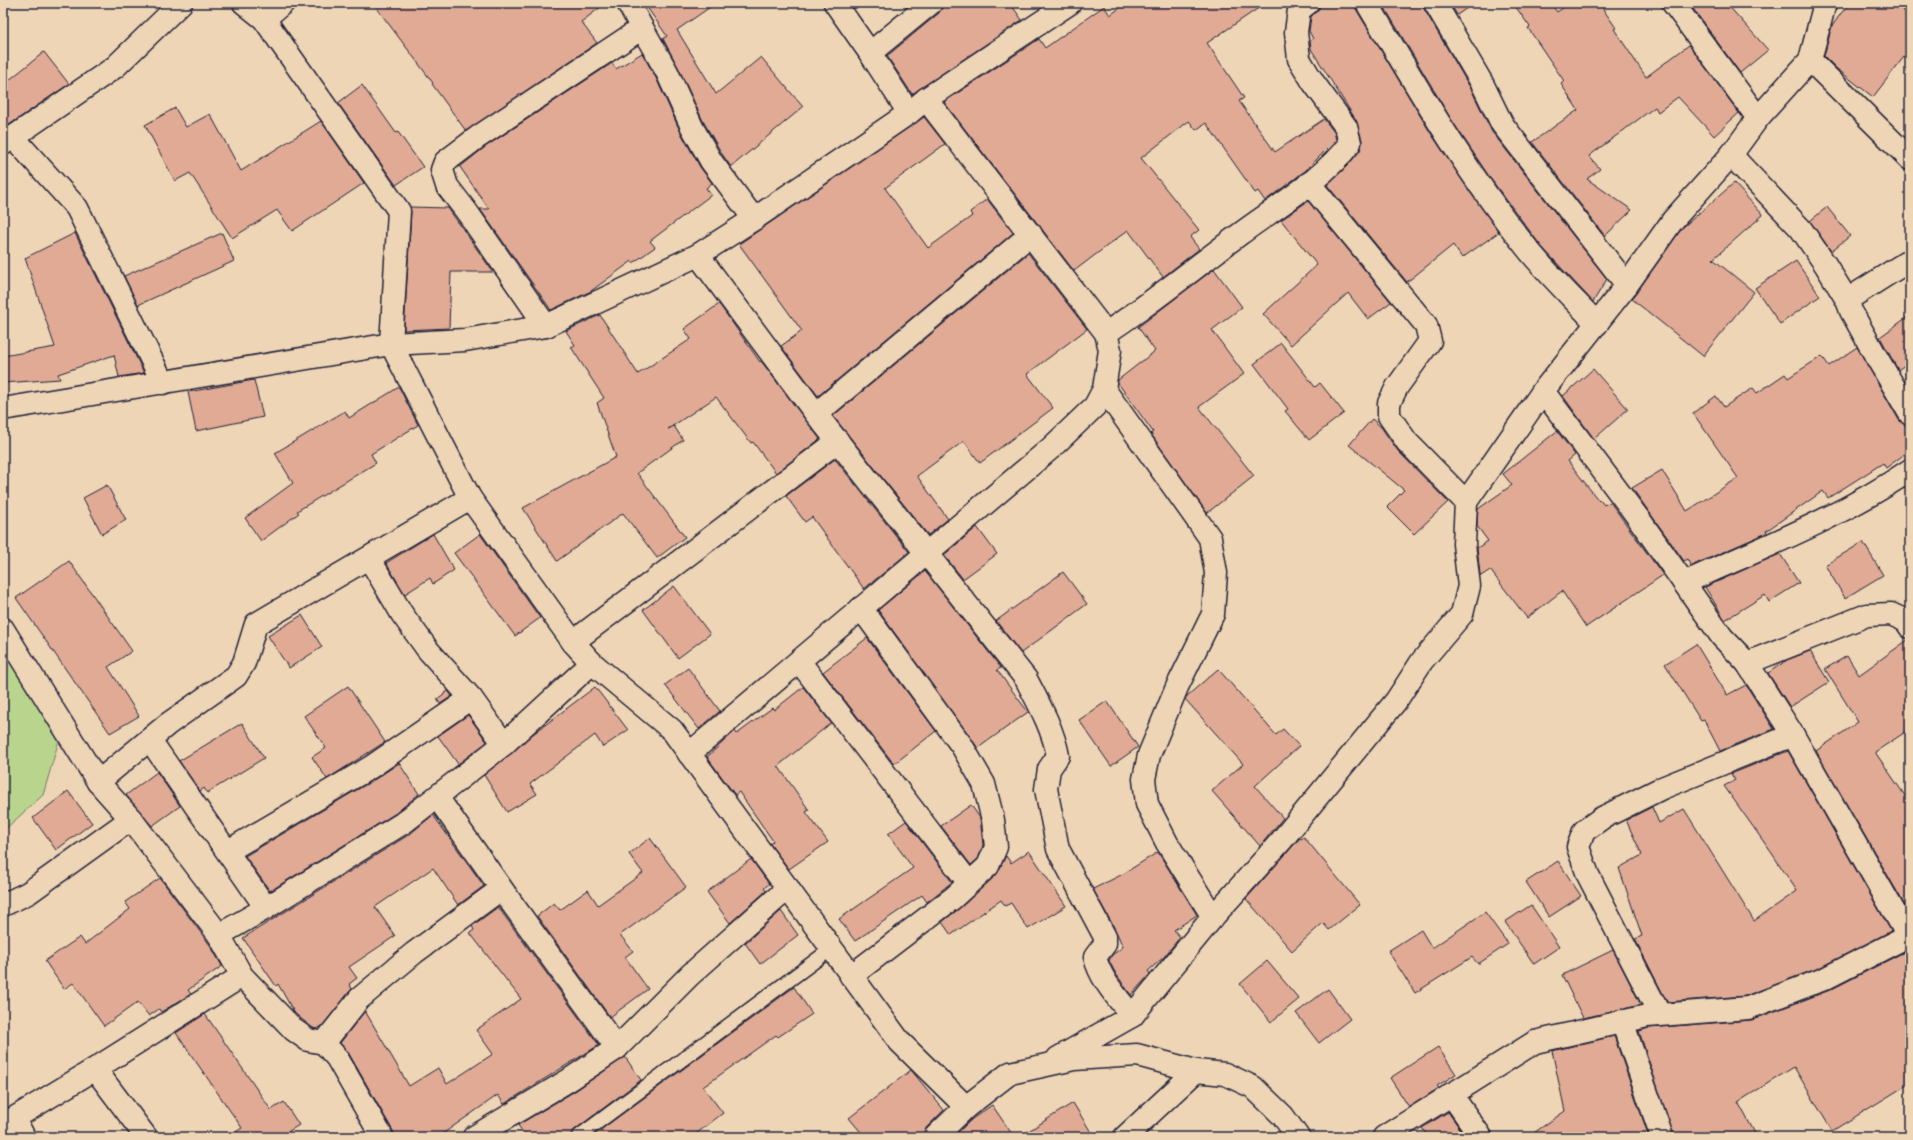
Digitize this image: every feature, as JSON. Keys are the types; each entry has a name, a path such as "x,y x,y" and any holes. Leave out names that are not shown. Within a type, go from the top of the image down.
{"street":[{"path":"163,383 77,208 8,140 115,67 181,3"},
{"path":"244,3 264,19 399,211 391,344 470,498 572,642 592,663 672,730 900,1042 966,1107"},
{"path":"264,19 283,3"},
{"path":"628,3 667,72 692,127 711,161 754,219"},
{"path":"835,3 870,53 908,113"},
{"path":"870,53 931,3"},
{"path":"3,409 391,344 465,340 546,326 698,255 754,219 926,99 1070,3"},
{"path":"1106,333 1138,312 1309,183 1340,157 1350,143 1346,127 1313,82 1300,59 1296,32 1299,10 1308,3"},
{"path":"1367,3 1460,157 1493,205 1524,245 1597,324"},
{"path":"1435,3 1482,83 1502,124 1627,285"},
{"path":"1673,3 1758,118"},
{"path":"1042,1066 1132,1016 1213,917 1281,841 1386,713 1422,661 1462,614 1469,586 1464,544 1466,502 1543,390 1627,285 1673,220 1731,155 1758,118 1810,60 1825,3"},
{"path":"546,326 467,212 447,186 442,170 445,162 478,137 642,28"},
{"path":"1810,60 1910,159"},
{"path":"690,754 1051,448 1095,406 1104,389 1110,350 1106,333 926,99"},
{"path":"1731,155 1801,229 1847,300 1858,325 1910,414"},
{"path":"1309,183 1426,325 1430,341 1397,387 1389,403 1389,416 1407,442 1466,502"},
{"path":"816,414 1031,234"},
{"path":"698,255 816,414 1026,679 1045,716 1056,743 1058,756 1049,769 1046,790 1058,849 1105,937 1105,944 1095,957 1097,967 1116,996 1132,1016"},
{"path":"1847,300 1910,260"},
{"path":"1104,389 1210,538 1216,573 1213,614 1177,687 1149,755 1144,779 1147,804 1150,811 1166,842 1213,917"},
{"path":"1384,1137 1535,1042 1622,1021 1660,1015 1748,1008 1824,979 1909,935 1793,735 1747,663 1722,637 1543,390"},
{"path":"572,642 838,441"},
{"path":"1684,583 1824,520 1888,485 1910,470"},
{"path":"98,782 168,724 236,676 244,663 256,624 470,498"},
{"path":"369,558 402,614 428,650 471,698 504,744"},
{"path":"851,976 953,898 988,866 996,847 993,820 984,784 962,746 861,608"},
{"path":"1747,663 1867,615 1891,614 1906,621 1910,627"},
{"path":"3,629 98,782 130,819 219,935 242,976 294,1030 308,1040 324,1044 337,1058 382,1137"},
{"path":"798,661 969,883"},
{"path":"219,935 266,908 404,823 504,744 592,663"},
{"path":"228,851 371,767 471,698"},
{"path":"1660,1015 1588,875 1578,847 1584,830 1602,818 1662,788 1793,735"},
{"path":"150,740 266,908"},
{"path":"437,797 501,889 617,1048"},
{"path":"3,905 28,892 130,819"},
{"path":"474,1137 569,1080 617,1048 690,975 788,888"},
{"path":"324,1044 359,999 414,952 501,889"},
{"path":"14,1127 95,1069 242,976"},
{"path":"1622,1021 1662,1137"},
{"path":"935,1137 966,1107 1010,1073 1074,1059 1136,1055 1196,1071 1225,1074 1252,1087 1283,1116 1298,1137"},
{"path":"95,1069 146,1137"},
{"path":"1125,1137 1196,1071"},
{"path":"1451,1094 1481,1137"}],"lane":[{"path":"578,1137 831,949"}],"green space":[{"path":"3,637 59,740 43,795 3,831"}],"building":[{"path":"373,3 606,3 581,22 597,43 466,131 432,84 433,83"},
{"path":"644,3 716,3 677,30 716,94 761,57 803,107 731,167 703,121 678,67 663,39 667,36"},
{"path":"943,3 1010,3 1022,20 912,94 887,56 939,13"},
{"path":"1127,3 1266,3 1207,43 1244,98 1239,101 1275,152 1324,119 1334,132 1336,140 1305,171 1265,201 1258,191 1255,193 1206,123 1196,130 1189,121 1141,158 1199,230 1190,237 1199,249 1163,277 1128,230 1074,271 944,102 1039,39 1045,48 1104,6 1110,15"},
{"path":"1320,3 1355,3 1356,9 1430,132 1499,232 1462,258 1453,245 1407,282 1327,185 1360,151 1362,140 1356,120 1311,49 1310,41 1313,39 1309,31 1311,17 1319,8"},
{"path":"1382,3 1423,3 1424,9 1471,89 1492,132 1607,279 1593,302 1541,246 1490,178 1451,119"},
{"path":"1450,3 1474,3 1457,15"},
{"path":"1513,3 1550,3 1557,12 1570,3 1599,3 1616,28 1614,29 1646,77 1689,45 1739,113 1714,136 1678,97 1658,112 1655,107 1589,156 1600,169 1587,179 1632,210 1605,236 1532,142 1578,110 1561,84 1564,81"},
{"path":"1689,3 1726,3 1768,50 1740,73"},
{"path":"1852,3 1897,3 1910,18 1910,49 1873,97 1837,69 1824,56 1832,26 1842,12"},
{"path":"44,52 69,84 3,129 3,85"},
{"path":"642,53 656,78 681,133 700,167 712,183 706,188 711,195 650,241 655,247 633,263 632,261 591,291 551,310 480,209 489,209 460,167 485,147 612,63 616,69"},
{"path":"362,85 396,133 398,132 423,167 396,185 338,103"},
{"path":"175,108 186,127 210,114 241,171 321,121 364,183 292,231 277,210 232,238 190,173 175,181 145,125"},
{"path":"924,117 945,144 885,188 928,248 972,216 970,212 987,199 1013,233 818,396 781,346 802,331 739,244"},
{"path":"1734,183 1763,215 1713,259 1754,292 1703,356 1632,299 1682,228"},
{"path":"1308,201 1391,302 1368,319 1348,293 1291,345 1263,314 1317,265 1281,220"},
{"path":"410,207 448,208 493,272 451,272 449,328 404,330 411,212"},
{"path":"1827,207 1850,236 1831,251 1810,221"},
{"path":"75,233 144,373 119,377 114,355 58,374 60,379 3,383 3,356 55,347 25,258"},
{"path":"222,233 234,261 138,305 124,276"},
{"path":"1028,253 1087,329 1027,374 1053,408 980,463 964,441 917,476 948,519 928,535 833,416"},
{"path":"1796,261 1820,296 1780,324 1755,288"},
{"path":"1214,269 1242,307 1212,330 1244,374 1199,407 1254,476 1207,513 1151,434 1153,432 1118,383 1118,380 1155,351 1138,327"},
{"path":"719,304 760,362 761,361 820,439 776,473 716,397 668,429 674,426 683,440 637,473 685,537 657,558 623,513 557,561 523,508 616,457 597,403 604,398 571,347 575,345 566,331 600,315 638,374 691,339 684,329"},
{"path":"1910,315 1910,361 1898,370 1880,337"},
{"path":"1281,343 1315,387 1320,383 1344,413 1309,440 1285,411 1288,409 1254,364"},
{"path":"1857,347 1899,420 1910,429 1910,450 1886,468 1883,463 1828,498 1823,491 1766,531 1767,533 1691,566 1687,559 1684,561 1632,488 1662,470 1687,511 1738,478 1693,413 1716,396 1724,407 1753,388 1757,393 1785,374 1788,378 1822,356 1829,366"},
{"path":"1593,369 1628,409 1594,439 1563,396"},
{"path":"254,380 263,417 196,431 188,392"},
{"path":"399,387 418,425 371,454 376,463 297,511 299,513 261,541 245,518 293,483 275,453 345,411 349,418"},
{"path":"1372,419 1381,427 1398,451 1448,502 1414,534 1387,507 1404,490 1349,445"},
{"path":"1557,431 1575,455 1568,461 1599,501 1600,500 1604,505 1610,502 1663,575 1586,627 1562,591 1527,618 1490,570 1481,576 1480,574 1477,548 1488,541 1477,526 1478,509 1512,485 1503,474"},
{"path":"835,459 909,552 864,589 812,517 805,522 786,496"},
{"path":"107,485 126,520 102,534 83,498"},
{"path":"977,527 997,554 963,579 944,555"},
{"path":"433,534 454,570 433,584 430,578 405,594 386,563"},
{"path":"480,534 540,618 515,636 454,553"},
{"path":"1863,542 1883,575 1845,598 1825,565"},
{"path":"1780,554 1799,583 1769,602 1765,595 1725,620 1705,587"},
{"path":"69,561 132,651 108,667 139,716 110,733 16,598"},
{"path":"925,571 1001,668 997,670 1028,712 978,748 878,610"},
{"path":"1063,572 1087,604 1021,653 996,621"},
{"path":"674,586 710,634 678,658 643,610"},
{"path":"302,615 322,647 289,668 268,636"},
{"path":"867,638 936,731 894,764 823,672"},
{"path":"1909,639 1910,729 1875,752 1910,803 1910,914 1816,751 1858,722 1825,669 1847,656 1859,675"},
{"path":"1696,644 1727,695 1746,685 1774,729 1720,751 1704,720 1701,721 1665,664"},
{"path":"1810,651 1829,682 1790,707 1768,673 1787,660"},
{"path":"688,668 720,711 699,729 665,685"},
{"path":"1218,669 1276,735 1283,729 1299,746 1255,786 1283,818 1260,846 1212,791 1243,764 1185,699"},
{"path":"348,686 385,742 327,779 312,757 326,748 304,716"},
{"path":"595,687 628,730 603,747 595,735 530,784 537,794 507,812 484,775 533,734"},
{"path":"803,687 831,723 778,766 809,810 806,812 828,842 789,869 770,844 773,841 739,792 735,795 707,757 735,731 737,734 772,708 774,710"},
{"path":"448,691 452,696 440,704 437,699"},
{"path":"1107,701 1138,747 1111,766 1079,720"},
{"path":"468,715 487,742 458,764 438,736"},
{"path":"242,723 264,758 207,793 204,788 200,791 179,761"},
{"path":"1788,751 1891,931 1819,968 1745,996 1667,1002 1635,939 1642,936 1619,868 1642,855 1626,820 1652,807 1659,823 1684,809 1754,921 1797,891 1724,786 1735,780 1731,774"},
{"path":"399,763 419,794 396,813 270,891 245,856 377,778"},
{"path":"157,772 180,806 152,826 126,795"},
{"path":"68,791 92,823 56,850 33,818"},
{"path":"971,805 980,818 983,845 978,859 971,865 941,826"},
{"path":"433,815 484,886 458,905 433,868 375,907 395,936 349,967 357,978 349,984 352,989 322,1026 317,1029 313,1028 295,1014 278,984 276,986 243,938 410,834"},
{"path":"906,821 952,882 927,902 922,895 855,941 839,919 913,868 888,834"},
{"path":"1304,837 1360,905 1329,930 1323,923 1292,951 1246,899 1300,838 1301,839"},
{"path":"650,838 686,887 620,935 633,951 625,957 648,989 610,1017 537,916 554,903 560,910 588,890 598,905 643,873 629,854"},
{"path":"1029,851 1066,906 1028,929 1011,903 1005,906 1001,900 951,935 942,922 996,875 1006,856 1011,863"},
{"path":"1158,852 1197,915 1174,930 1180,937 1164,957 1148,971 1150,974 1131,995 1109,961 1112,955 1123,947 1093,889 1123,874"},
{"path":"751,859 769,884 764,888 766,891 730,923 707,892"},
{"path":"1558,861 1581,896 1549,917 1526,882"},
{"path":"160,878 210,945 222,966 188,990 191,994 161,1012 159,1009 149,1016 138,1002 104,1026 73,983 64,989 45,961 80,937 85,944 130,909 125,902"},
{"path":"1531,905 1559,947 1534,964 1505,922"},
{"path":"498,907 599,1045 504,1104 498,1095 438,1137 394,1137 393,1131 348,1052 340,1043 365,1011 409,1086 438,1068 447,1084 493,1054 476,1030 521,999 470,933 474,930 472,926"},
{"path":"781,911 798,935 760,964 745,943"},
{"path":"1485,912 1508,944 1478,964 1472,957 1415,993 1388,951 1421,930 1432,948"},
{"path":"1910,949 1910,1083 1832,1131 1794,1067 1738,1102 1757,1137 1674,1137 1639,1031 1649,1028 1752,1020 1830,990"},
{"path":"1613,950 1641,1005 1583,1018 1562,975"},
{"path":"1267,961 1299,999 1271,1022 1240,984"},
{"path":"794,987 812,1014 778,1037 776,1035 703,1087 723,1113 692,1137 591,1137"},
{"path":"1328,989 1350,1019 1319,1043 1296,1013"},
{"path":"205,1014 271,1110 284,1102 299,1125 286,1133 289,1137 228,1137 242,1128 176,1033"},
{"path":"1614,1036 1649,1137 1528,1137 1565,1111 1552,1051"},
{"path":"1438,1047 1456,1074 1437,1086 1439,1088 1409,1107 1390,1078"},
{"path":"625,1057 641,1080 573,1131 570,1137 526,1137 518,1125 575,1091"},
{"path":"911,1070 944,1110 926,1128 923,1137 865,1137 849,1118"},
{"path":"1073,1103 1094,1137 1019,1137"},
{"path":"992,1105 1014,1137 953,1137 972,1119"},
{"path":"1448,1112 1466,1137 1428,1137 1422,1128"}]}
